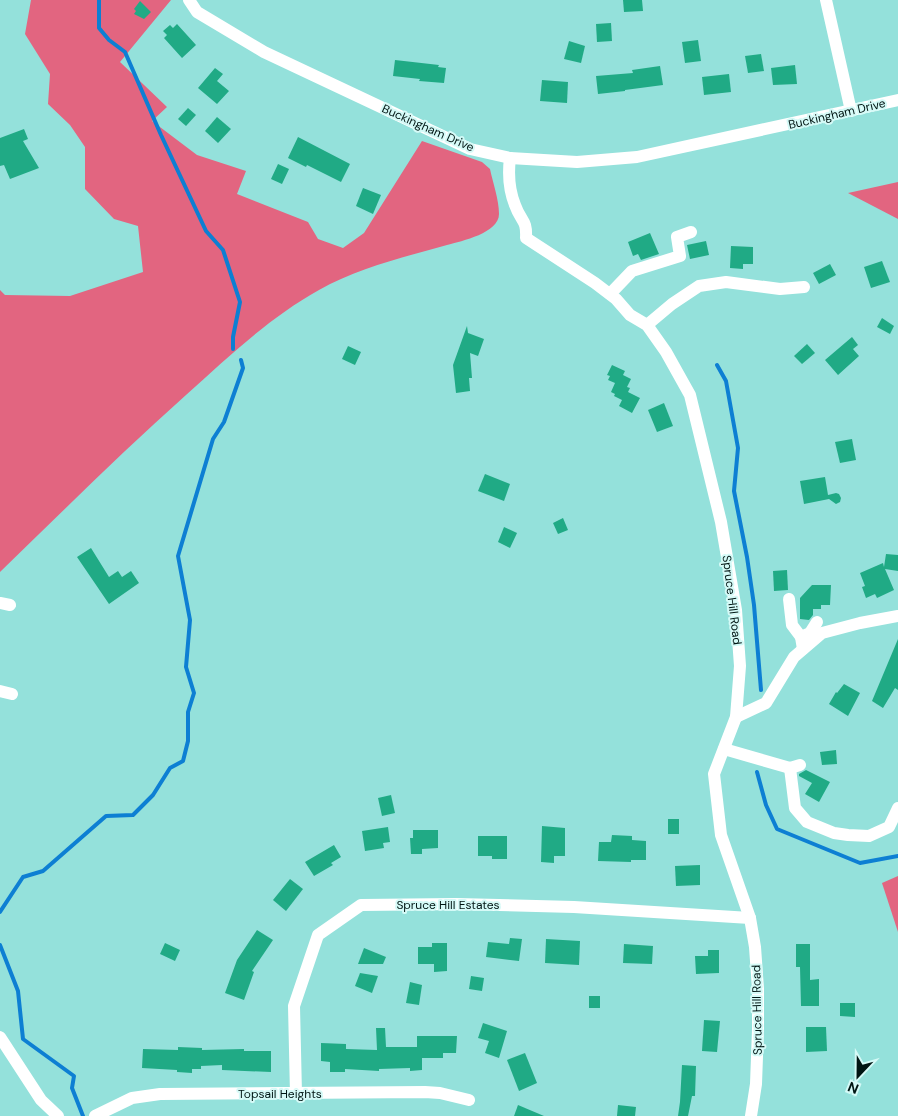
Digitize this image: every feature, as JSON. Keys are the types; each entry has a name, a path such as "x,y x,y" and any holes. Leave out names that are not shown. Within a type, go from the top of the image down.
{"street":[{"name":"Buckingham Drive","path":"189,0 198,12 264,52 470,149 510,158 577,162 637,157 898,100"},
{"path":"826,0 851,110"},
{"name":"Spruce Hill Road","path":"510,158 509,184 515,207 526,224 526,238 595,283 610,294 630,315 647,325 666,352 690,395 721,522 736,610 740,666 736,717 714,774 721,835 750,918 755,947 758,996 756,1073 751,1116"},
{"path":"610,294 632,271 680,256 677,236 691,232"},
{"path":"647,325 672,304 699,286 726,282 780,289 804,287"},
{"path":"789,599 792,625 802,643"},
{"path":"802,643 822,633 898,616"},
{"path":"736,717 766,703 802,643 817,622"},
{"path":"724,748 795,767 795,808 808,822 834,833 868,836 889,827 898,808"},
{"name":"Spruce Hill Estates","path":"296,1094 294,1006 308,964 318,935 361,905 456,904 574,907 750,918"},
{"path":"0,1037 40,1100 58,1116"},
{"name":"Topsail Heights","path":"95,1116 123,1101 151,1095 425,1092 440,1093 470,1100"}],"shaded area":[{"path":"31,0 171,0 120,62 167,107 152,121 197,155 246,171 237,194 308,222 318,239 343,248 364,233 422,141 482,162 490,169 499,214 493,226 479,235 349,275 319,290 283,313 233,352 92,483 0,572 0,290 5,295 70,296 143,272 138,226 114,219 85,189 85,147 70,125 48,104 50,74 25,34"},
{"path":"898,182 898,219 848,193"},
{"path":"898,876 898,932 882,883"}],"building":[{"path":"623,0 642,0 643,11 624,12"},
{"path":"140,1 151,12 144,19 134,14 136,11 134,9"},
{"path":"611,23 612,41 597,42 596,24"},
{"path":"177,24 196,45 182,58 164,38 167,35 163,31 170,25 173,28"},
{"path":"698,40 701,61 685,63 682,42"},
{"path":"569,41 585,46 581,63 564,59"},
{"path":"761,54 764,71 748,73 745,56"},
{"path":"395,60 439,65 438,67 446,68 444,83 393,76"},
{"path":"795,65 797,84 773,85 771,68"},
{"path":"660,66 663,85 598,94 596,76 633,73 632,70"},
{"path":"215,68 223,74 217,81 229,91 217,104 198,88"},
{"path":"729,74 731,92 704,95 702,77"},
{"path":"542,80 568,82 567,103 540,101"},
{"path":"188,108 196,115 186,126 178,119"},
{"path":"217,117 231,129 218,143 205,131"},
{"path":"24,129 28,139 23,141 39,168 10,179 4,165 0,166 0,138"},
{"path":"298,137 350,164 341,182 288,158"},
{"path":"278,164 289,169 282,184 271,179"},
{"path":"363,188 381,195 373,214 356,206"},
{"path":"650,233 659,254 641,260 638,254 633,256 628,242"},
{"path":"706,241 709,255 690,259 687,245"},
{"path":"731,246 753,247 753,264 743,264 743,269 730,268"},
{"path":"882,261 890,282 871,288 864,267"},
{"path":"830,264 836,275 819,284 813,273"},
{"path":"882,318 894,326 890,334 877,327"},
{"path":"467,326 468,333 484,339 478,356 470,353 472,378 469,378 470,391 456,393 453,365"},
{"path":"852,337 858,345 853,349 859,356 838,375 825,360"},
{"path":"807,344 815,353 802,364 794,356"},
{"path":"348,346 361,352 355,365 342,359"},
{"path":"612,365 625,371 623,375 631,379 627,387 630,388 628,392 640,398 632,413 619,406 622,400 611,392 615,383 608,380 610,376 607,375"},
{"path":"664,403 673,426 657,432 648,410"},
{"path":"852,439 856,460 840,463 835,442"},
{"path":"485,474 510,484 504,501 478,491"},
{"path":"825,477 828,495 839,494 840,502 836,504 829,499 804,504 800,481"},
{"path":"563,518 568,530 558,534 553,523"},
{"path":"504,527 517,533 510,548 498,542"},
{"path":"91,548 109,577 118,571 122,577 131,571 139,583 109,604 77,557"},
{"path":"886,554 898,555 898,571 885,569 894,590 877,598 875,594 866,598 862,587 865,586 860,573 883,563 884,567"},
{"path":"787,570 788,590 774,591 773,571"},
{"path":"812,585 831,585 830,605 821,605 821,609 813,609 813,615 809,620 800,619 800,598"},
{"path":"898,639 898,690 895,688 883,708 872,701"},
{"path":"844,684 860,693 848,716 829,704 836,692"},
{"path":"836,750 837,764 822,765 820,752"},
{"path":"806,770 830,782 819,802 805,794 812,783 799,776 799,774"},
{"path":"391,795 395,813 382,816 378,798"},
{"path":"668,819 679,819 679,834 668,834"},
{"path":"542,826 565,828 565,856 554,856 554,863 541,862"},
{"path":"388,827 390,842 383,843 384,848 365,851 362,831"},
{"path":"413,830 438,830 438,848 422,849 422,854 411,854 410,838 413,838"},
{"path":"612,835 632,836 632,840 646,841 646,860 631,860 631,862 598,861 599,842 611,842"},
{"path":"478,836 507,836 507,859 492,859 492,856 478,856"},
{"path":"334,845 341,857 331,863 333,865 314,876 305,862"},
{"path":"700,865 700,885 676,886 675,866"},
{"path":"290,879 303,889 286,911 273,900"},
{"path":"257,930 273,940 252,971 254,972 244,1000 225,993 237,960"},
{"path":"510,938 522,939 519,961 486,957 488,942 509,944"},
{"path":"546,939 580,941 579,965 545,963"},
{"path":"165,943 180,950 175,961 160,954"},
{"path":"432,943 447,943 447,971 434,972 434,964 418,964 418,947 432,947"},
{"path":"624,944 653,946 652,964 623,963"},
{"path":"796,944 810,944 810,980 819,979 819,1006 801,1006 800,967 796,967"},
{"path":"364,948 386,957 383,964 358,964"},
{"path":"708,950 719,950 719,973 696,974 695,956 708,956"},
{"path":"360,973 378,976 372,993 355,986"},
{"path":"471,976 484,978 482,991 469,989"},
{"path":"410,982 422,985 419,1005 406,1003"},
{"path":"589,996 600,996 600,1008 589,1008"},
{"path":"840,1003 855,1003 855,1017 840,1016"},
{"path":"704,1020 720,1021 717,1052 702,1051"},
{"path":"483,1023 507,1031 499,1058 485,1053 489,1041 478,1038"},
{"path":"806,1027 826,1027 827,1051 806,1052"},
{"path":"376,1028 385,1028 386,1047 417,1047 417,1036 457,1036 456,1053 443,1053 443,1058 422,1058 422,1070 410,1071 410,1068 379,1069 379,1071 345,1069 345,1072 330,1072 330,1062 321,1061 321,1043 346,1044 346,1049 377,1050"},
{"path":"178,1047 202,1048 202,1050 244,1049 244,1051 271,1051 271,1072 222,1070 222,1065 201,1066 201,1069 192,1069 192,1073 142,1068 143,1049 178,1050"},
{"path":"525,1053 537,1083 519,1091 507,1060"},
{"path":"682,1065 696,1066 695,1096 692,1096 688,1116 678,1116"},
{"path":"518,1105 544,1116 514,1116"},
{"path":"618,1105 636,1107 635,1116 617,1116"}],"waterway":[{"path":"99,0 99,28 109,40 125,52 206,231 223,250 240,302 233,337 233,349"},
{"path":"0,912 23,877 43,871 106,816 133,815 153,795 170,768 183,761 188,741 188,712 194,693 186,667 190,620 178,556 213,439 224,422 243,368 241,360"},
{"path":"717,365 726,381 738,448 734,491 754,605 761,690"},
{"path":"757,772 766,805 777,829 860,863 898,856"},
{"path":"0,945 18,991 23,1039 74,1076 72,1088 83,1116"}]}
